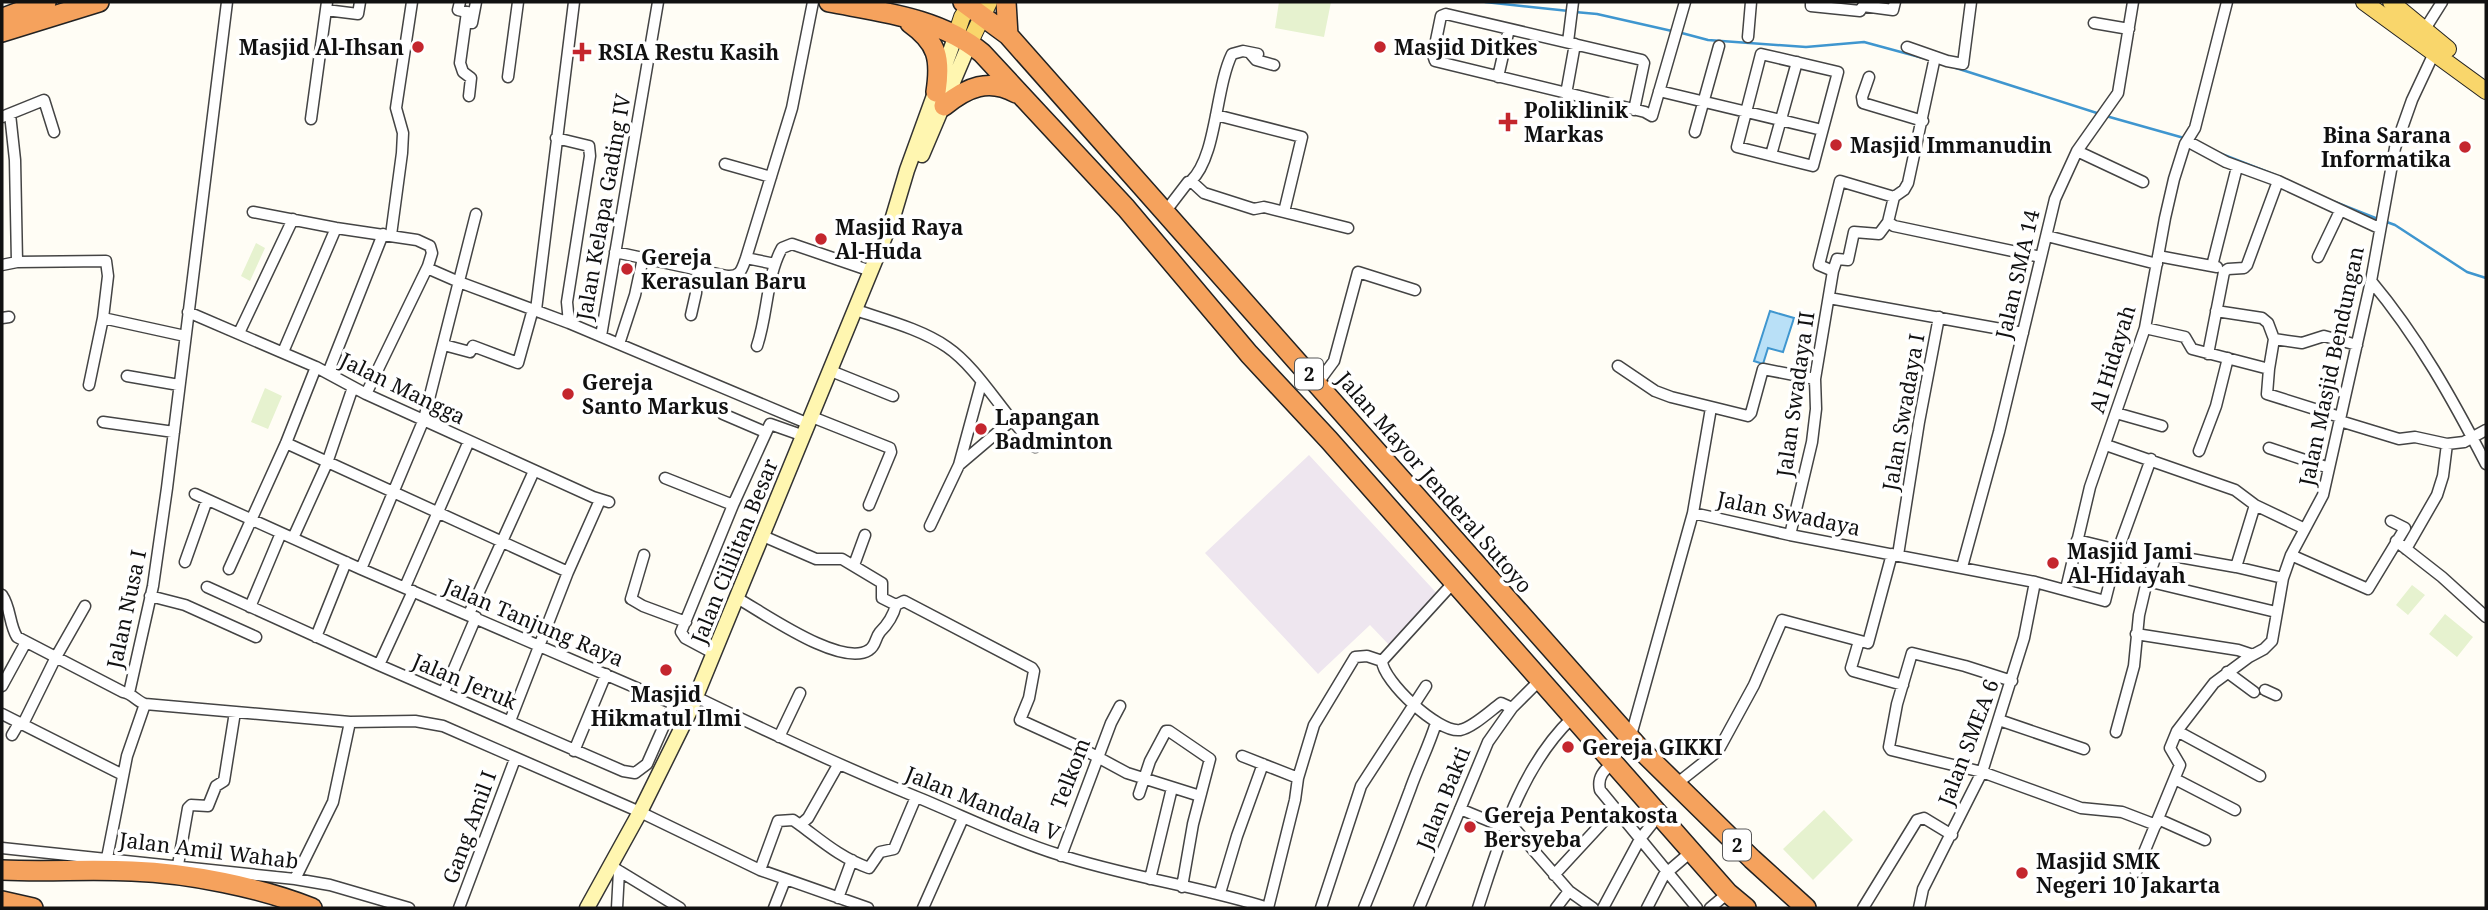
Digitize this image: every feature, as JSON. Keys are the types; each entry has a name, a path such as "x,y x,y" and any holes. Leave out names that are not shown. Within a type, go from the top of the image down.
{"highway":[{"path":"2,18 46,2"},
{"path":"2,32 99,2"},
{"name":"2","path":"829,2 902,17 972,16 1023,97 1126,208 1249,354 1329,440 1692,851 1732,901 1746,908"},
{"path":"1006,2 1008,35"},
{"name":"Jalan Mayor Jenderal Sutoyo","path":"972,16 1008,35 1630,738 1675,785 1806,908"},
{"path":"902,17 934,46 940,99 984,85 1000,86 1023,97"},
{"path":"1454,582 1476,562"},
{"path":"2,870 130,870 178,875 223,883 312,908"},
{"path":"2,901 33,908"}],"main road":[{"path":"2364,2 2435,51 2486,91"},
{"path":"2390,2 2486,78"}],"street":[{"name":"Jalan Nusa I","path":"226,2 174,432 150,596 129,693 145,704 350,722 415,721 433,724 640,812 760,870 861,907"},
{"path":"312,118 326,6 358,15 360,2"},
{"path":"328,373 387,235 402,153 403,132 396,108 412,2"},
{"path":"460,2 458,10 467,12 460,63 463,72 471,78 469,96"},
{"path":"470,37 476,2"},
{"path":"508,77 518,2"},
{"path":"444,345 470,352 473,346 518,363 535,310 574,2"},
{"name":"Jalan Kelapa Gading IV","path":"601,337 658,2"},
{"path":"615,252 736,277 739,275 795,95 813,2"},
{"path":"1633,110 1644,61 1446,14 1440,19 1433,55 1435,61 1652,116 1685,2"},
{"path":"1748,37 1751,2"},
{"path":"1811,2 1811,6 1846,6 1860,11 1863,6 1893,10 1895,2"},
{"path":"1907,47 1935,60 1963,64 1971,2"},
{"name":"Jalan SMA 14","path":"1955,578 2023,332 2048,236 2054,199 2077,151 2118,93 2133,2"},
{"name":"Al Hidayah","path":"2066,589 2090,487 2145,328 2171,192 2227,2"},
{"path":"2425,29 2442,2"},
{"path":"1566,94 1573,7"},
{"name":"Jalan Cililitan Besar","path":"587,908 615,869 715,654 856,310 972,16"},
{"path":"2094,23 2129,29"},
{"path":"1499,77 1508,29"},
{"path":"1695,132 1719,46"},
{"path":"1165,212 1188,181 1200,172 1223,78 1233,54 1240,51 1254,53 1256,60 1274,65"},
{"name":"Jalan Masjid Bendungan","path":"2177,732 2199,700 2227,672 2272,641 2283,578 2291,555 2303,528 2317,509 2323,495 2371,281 2395,148 2412,100 2435,51"},
{"path":"1761,54 1797,62 1838,72 1813,166 1737,147 1761,54"},
{"path":"1894,197 1840,181 1819,265 1833,271 1837,259 1848,260 1854,232 1879,234 1888,222 1894,197 1904,190 1908,183 1935,60"},
{"path":"1771,155 1797,62"},
{"path":"1869,77 1862,97 1863,103 1923,121"},
{"path":"1660,91 1822,130"},
{"path":"17,262 15,160 6,116 44,100 54,132"},
{"path":"1216,115 1302,137 1284,212"},
{"path":"2189,137 2237,167 2278,181 2340,211 2380,222"},
{"path":"556,138 589,146 590,156 567,302 569,323"},
{"path":"2077,151 2143,182"},
{"path":"725,164 771,177"},
{"path":"2212,267 2237,167"},
{"path":"1191,181 1204,193 1254,209 1264,207 1348,228"},
{"path":"2048,236 2157,260 2228,269 2244,268 2278,181"},
{"path":"2318,257 2340,211"},
{"path":"253,212 424,242 431,248 427,268 366,394"},
{"path":"361,569 424,419 476,214"},
{"path":"239,333 293,219"},
{"path":"1888,222 1974,244 2042,257"},
{"path":"284,352 336,228"},
{"path":"757,346 766,317 775,264 782,248 792,244 871,271"},
{"path":"619,344 635,295 643,258"},
{"path":"746,258 775,264"},
{"path":"2,265 17,262 108,262 103,318 89,385"},
{"path":"427,268 569,323 808,426 890,448 891,452 869,505"},
{"path":"691,315 698,269"},
{"path":"2208,354 2224,272 2228,269"},
{"name":"Jalan Swadaya II","path":"1790,535 1812,442 1816,409 1815,379 1833,271"},
{"path":"1317,384 1334,361 1358,272 1415,290"},
{"path":"2371,281 2419,344 2486,464"},
{"path":"1829,298 2023,332"},
{"path":"856,310 947,346 1035,447"},
{"name":"Jalan Mangga","path":"188,312 284,352 366,394 605,501 568,572 510,721"},
{"path":"2216,312 2262,318 2268,323 2274,339 2267,394 2399,439 2415,437 2447,444 2473,439 2486,430"},
{"name":"Jalan Swadaya I","path":"1903,685 1853,671 1851,668 1895,554 1939,317"},
{"path":"103,318 185,336"},
{"path":"2145,328 2185,337 2191,348 2208,354 2269,369"},
{"path":"2274,339 2302,343 2324,336 2357,345"},
{"path":"2199,451 2216,407 2228,358"},
{"path":"1618,366 1656,391 1671,397 1751,415 1764,369 1815,379"},
{"path":"229,569 286,443 316,367"},
{"path":"831,371 893,396"},
{"path":"127,376 179,385"},
{"path":"930,526 959,464 981,384"},
{"path":"293,538 327,463 353,387"},
{"path":"1693,513 1711,408"},
{"path":"2116,413 2162,426"},
{"path":"723,414 765,432"},
{"path":"959,464 1012,420"},
{"path":"103,422 174,432"},
{"path":"715,654 681,632 765,432 770,424 808,426"},
{"path":"379,665 436,513 469,441"},
{"path":"286,443 568,572"},
{"path":"2106,444 2235,490 2255,505 2303,528"},
{"path":"2406,549 2438,495 2447,444"},
{"path":"2269,448 2329,468"},
{"path":"2077,540 2118,551 2151,460"},
{"path":"444,692 501,542 534,471"},
{"path":"665,478 733,505"},
{"name":"Jalan Tanjung Raya","path":"195,494 361,569 674,703 693,704"},
{"path":"185,562 208,500"},
{"path":"2236,567 2255,505"},
{"name":"Jalan Swadaya","path":"1630,738 1693,513 1790,535 2035,582 2103,601 2107,598 2118,551"},
{"path":"2291,555 2368,589 2404,528 2391,521"},
{"path":"250,607 281,533"},
{"path":"763,536 816,559 842,559 854,565 883,583 882,598 896,605"},
{"path":"854,565 864,536"},
{"path":"2396,541 2442,577 2486,617"},
{"path":"2116,732 2134,666 2136,634 2147,580 2158,552 2283,578"},
{"path":"644,555 631,598 643,607 686,622"},
{"path":"316,636 346,562"},
{"path":"2147,580 2276,612"},
{"path":"1268,908 1298,778 1314,725 1353,659 1360,656 1382,661 1454,582"},
{"name":"Jalan SMEA 6","path":"1919,908 1923,889 1982,772 2024,638 2035,582"},
{"name":"Jalan Jeruk","path":"207,587 623,771 635,773 643,768 674,703"},
{"path":"2,595 7,602 13,631 17,637 122,692 129,693"},
{"path":"150,596 185,605 256,637"},
{"path":"737,598 826,649 845,654 860,654 872,648 888,625 896,605 904,601 1032,668 1034,671 1029,698 1020,720 1119,770 1200,796"},
{"path":"12,735 85,606"},
{"path":"1675,785 1718,751 1754,685 1783,621 1863,642"},
{"path":"2136,634 2238,650 2253,655"},
{"path":"2,686 26,642"},
{"path":"2012,681 1912,653 1897,704 1889,747 1891,750 1982,772 2081,808 2116,811 2157,822 2205,840"},
{"name":"Jalan Bakti","path":"1382,661 1385,672 1413,705 1436,723 1459,730 1469,727 1501,703 1512,708"},
{"path":"2227,672 2259,691 2276,695"},
{"path":"575,751 606,674"},
{"name":"Jalan Bakti","path":"1419,908 1488,742 1512,708 1540,680"},
{"path":"1323,908 1361,786 1426,686"},
{"path":"779,737 800,693"},
{"path":"107,858 133,734 145,704"},
{"name":"Jalan Mandala V","path":"693,704 779,737 963,818 1060,856 1182,887 1220,893 1268,908"},
{"name":"Telkom","path":"1060,856 1097,757 1120,706"},
{"path":"178,865 188,808 191,805 208,806 216,786 224,781 234,712"},
{"path":"2,714 123,775"},
{"path":"1478,908 1507,824 1538,757 1572,718"},
{"path":"1999,720 2084,749"},
{"path":"295,879 333,802 350,722"},
{"path":"1364,908 1398,827 1410,788 1429,748 1436,723"},
{"path":"1139,794 1160,739 1167,731 1210,759 1182,887"},
{"path":"2136,872 2179,767 2180,763 2170,748 2177,732 2260,776"},
{"path":"1242,756 1298,778"},
{"name":"Gang Amil I","path":"459,908 515,759"},
{"path":"1614,763 1602,773 1599,785 1697,908"},
{"path":"1220,893 1237,835 1264,764"},
{"path":"800,825 808,818 838,765"},
{"path":"2175,779 2235,810"},
{"path":"1150,879 1172,788"},
{"path":"760,870 778,821 793,820 821,839 831,850 869,868 880,852 894,849 916,797"},
{"path":"1554,875 1615,808"},
{"path":"1460,809 1507,824 1569,891 1593,908"},
{"path":"1603,908 1640,839 1659,815"},
{"path":"923,908 963,818"},
{"path":"1863,908 1917,820 1924,818 1952,835"},
{"name":"Jalan Amil Wahab","path":"2,848 295,879 330,885 409,908"},
{"path":"1647,908 1661,879 1692,851"},
{"path":"838,898 852,860"},
{"path":"615,869 617,908"},
{"path":"615,869 680,908"},
{"path":"774,908 785,880"},
{"path":"1556,908 1569,891"},
{"path":"1710,908 1732,901"}],"shaded area":[{"path":"1309,455 1443,600 1392,648 1370,625 1318,674 1205,553"}],"green space":[{"path":"1279,2 1331,2 1324,37 1275,28"},
{"path":"256,243 265,248 250,281 241,276"},
{"path":"265,388 282,396 268,429 251,422"},
{"path":"2412,585 2425,595 2408,615 2396,605"},
{"path":"2445,614 2473,637 2457,657 2429,634"},
{"path":"1824,810 1853,840 1813,880 1783,849"}],"water":[{"path":"1770,311 1794,318 1783,352 1768,348 1763,364 1754,361"}],"waterway":[{"path":"1485,2 1569,11"},
{"path":"1575,12 1597,14 1672,31"},
{"path":"1678,32 1708,40 1806,47 1864,42 1923,58"},
{"path":"1956,68 2100,114"},
{"path":"2106,116 2184,138"},
{"path":"2219,153 2278,176"},
{"path":"2335,202 2378,219"},
{"path":"2384,221 2395,225 2467,272 2486,278"}],"place":[{"name":"Masjid Al-Ihsan","path":"418,47"},
{"name":"Masjid Ditkes","path":"1380,47"},
{"name":"RSIA Restu Kasih","path":"582,52"},
{"name":"Poliklinik Markas","path":"1508,122"},
{"name":"Masjid Immanudin","path":"1836,145"},
{"name":"Bina Sarana Informatika","path":"2465,147"},
{"name":"Masjid Raya Al-Huda","path":"821,239"},
{"name":"Gereja Kerasulan Baru","path":"627,269"},
{"name":"Gereja Santo Markus","path":"568,394"},
{"name":"Lapangan Badminton","path":"981,429"},
{"name":"Masjid Jami Al-Hidayah","path":"2053,563"},
{"name":"Masjid Hikmatul Ilmi","path":"666,670"},
{"name":"Gereja GIKKI","path":"1568,747"},
{"name":"Gereja Pentakosta Bersyeba","path":"1470,827"},
{"name":"Masjid SMK Negeri 10 Jakarta","path":"2022,873"}]}
